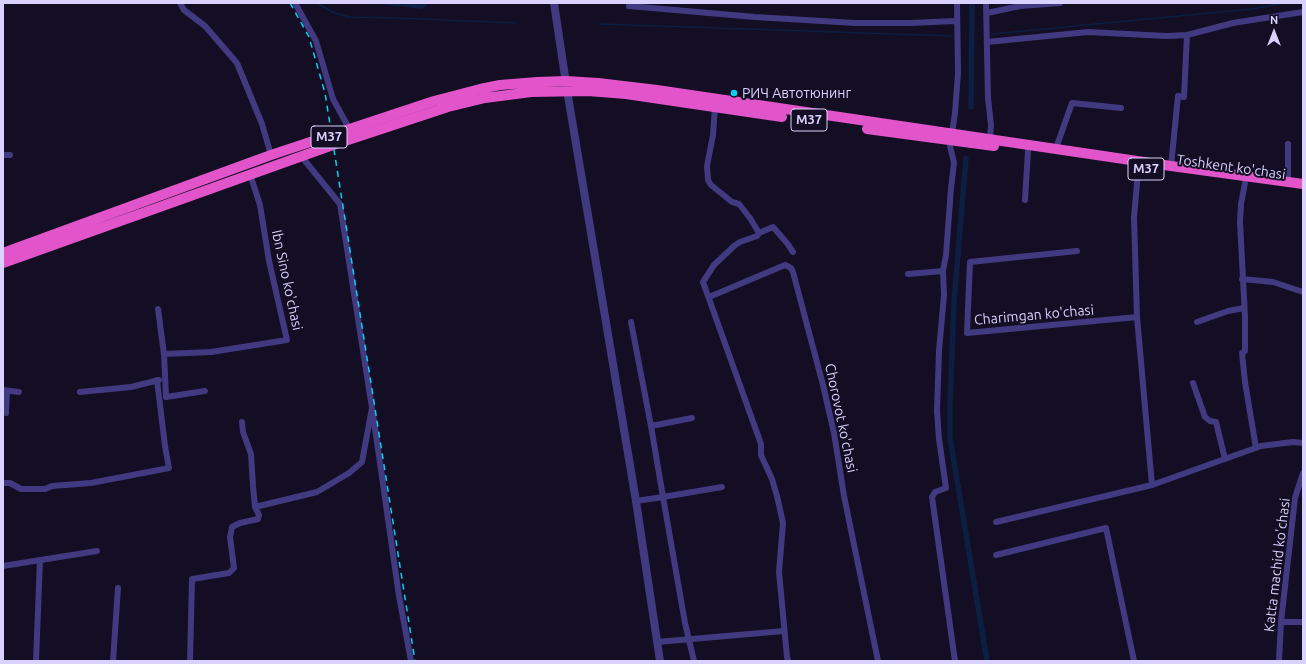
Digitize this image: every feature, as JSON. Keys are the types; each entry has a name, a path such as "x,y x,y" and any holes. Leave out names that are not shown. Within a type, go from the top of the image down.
{"highway":[{"name":"M37","path":"3,252 200,186 250,174 448,107 516,93 567,86 598,83 656,90 951,137"},
{"name":"M37","path":"3,263 200,186 271,155 434,101 500,85 567,86 588,91 626,94 715,107 990,142"},
{"name":"Toshkent ko'chasi","path":"990,142 1056,148 1245,183 1303,191"},
{"name":"Toshkent ko'chasi","path":"990,142 1028,151 1138,164 1171,166 1303,184"}],"street":[{"path":"180,3 184,10 205,26 237,62 262,124 271,155"},
{"path":"295,3 316,41 333,99 350,130"},
{"path":"554,3 636,501 660,661"},
{"path":"954,661 932,497 935,492 946,488 938,439 937,411 939,351 944,295 943,271 946,255 954,163 950,146 955,113 958,73 956,20 957,3"},
{"path":"986,3 988,98 991,125 990,142"},
{"path":"987,13 1020,6 1060,3"},
{"path":"629,6 755,17 855,23 910,23 956,20"},
{"path":"986,42 1088,32 1168,36 1187,35 1233,23 1303,12"},
{"path":"1171,166 1178,96 1184,97 1187,35"},
{"path":"1056,148 1072,103 1121,108"},
{"path":"715,107 713,135 707,166 708,180 711,185 732,202 738,204 750,218 759,233"},
{"path":"1288,144 1288,182"},
{"path":"1025,200 1028,151"},
{"path":"301,156 340,204 398,588 411,661"},
{"path":"1138,164 1134,218 1137,317 1152,485"},
{"name":"Ibn Sino ko'chasi","path":"164,354 211,352 287,340 269,261 260,205 250,174"},
{"path":"1245,183 1241,204 1240,222 1245,351 1242,353 1242,363 1256,448"},
{"path":"788,661 779,572 783,523 777,496 772,479 760,455 761,444 703,282 714,265 734,246 740,242 758,236 759,233 773,227 793,252"},
{"name":"Charimgan ko'chasi","path":"1077,251 970,262 967,333 1137,317"},
{"name":"Chorovot ko'chasi","path":"709,296 785,265 793,272 833,426 844,496 878,661"},
{"path":"908,274 943,271"},
{"path":"1242,279 1274,282 1303,292"},
{"path":"1197,322 1228,311 1244,308"},
{"path":"158,309 164,354 166,397 205,391"},
{"path":"631,322 651,426 688,639 694,661"},
{"path":"80,392 131,387 165,378"},
{"path":"3,483 10,483 21,489 45,489 52,486 91,482 169,468 157,380"},
{"path":"1194,383 1205,418 1216,422 1225,459"},
{"path":"6,413 5,390 19,392"},
{"path":"255,507 317,492 362,462 372,408"},
{"path":"651,426 692,418"},
{"path":"190,661 192,579 229,573 234,568 230,537 232,527 240,523 258,519 259,515 255,507 251,454 243,432 242,422"},
{"path":"996,522 1152,485 1256,448 1294,442 1303,443"},
{"name":"Katta machid ko'chasi","path":"1279,661 1281,622 1295,498 1303,473"},
{"path":"636,501 722,487"},
{"path":"996,555 1106,528 1134,661"},
{"path":"3,566 97,551"},
{"path":"36,661 40,560"},
{"path":"114,661 118,588"},
{"path":"1281,622 1303,622"},
{"path":"657,642 784,631"}],"water":[{"path":"371,3 427,3 422,9"}],"waterway":[{"path":"317,3 332,12 349,17 515,23"},
{"path":"971,107 972,3"},
{"path":"992,34 1252,9 1285,3"},
{"path":"600,24 952,36"},
{"path":"966,158 954,302 950,438 987,661"}],"railway":[{"path":"290,3 309,37 325,93 415,661"}],"place":[{"name":"РИЧ Автотюнинг","path":"734,93"}]}
